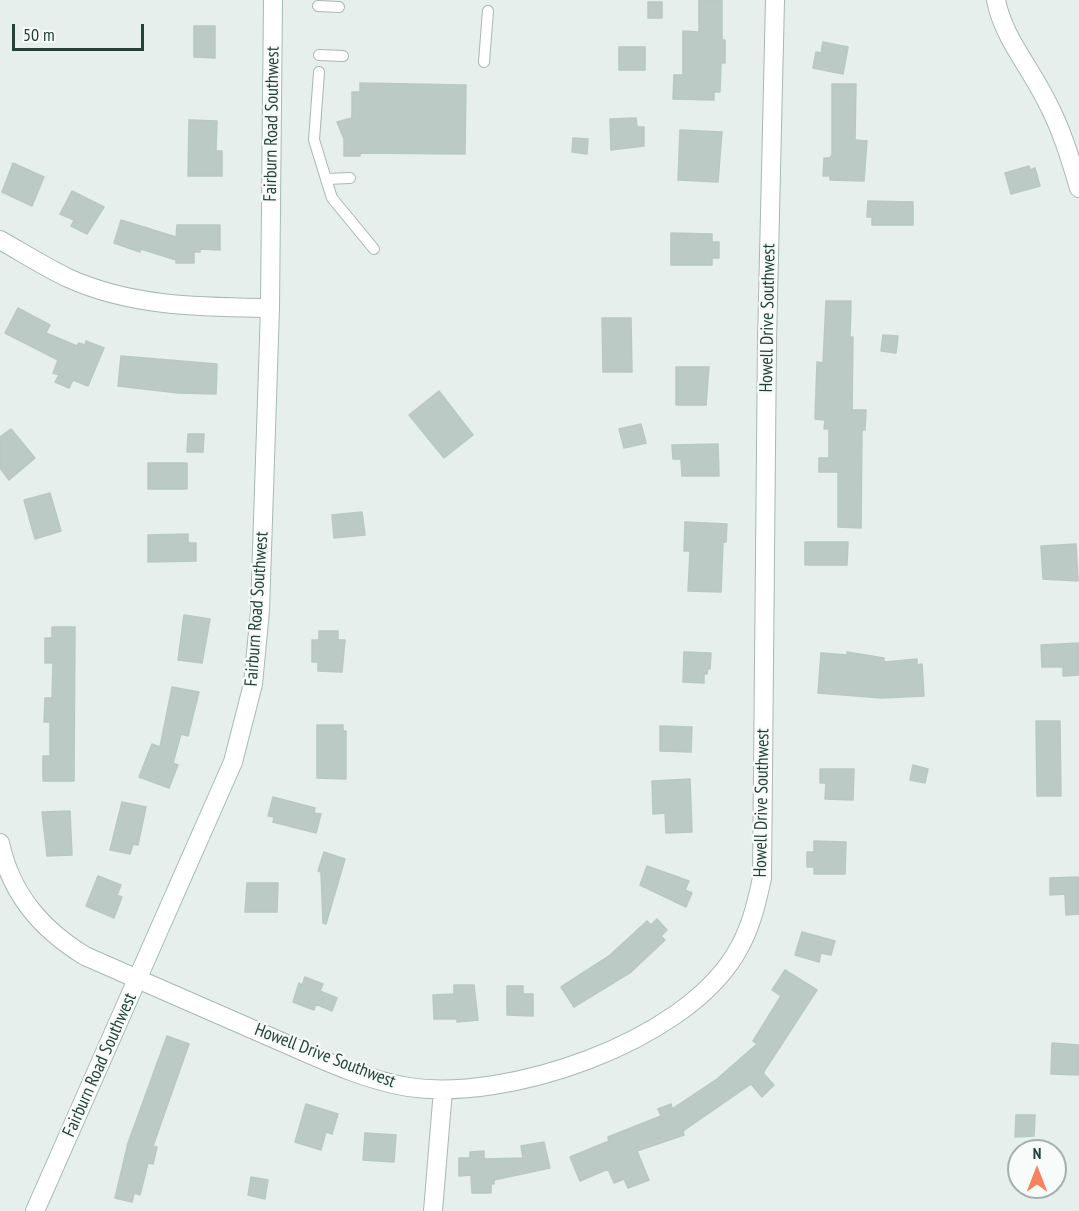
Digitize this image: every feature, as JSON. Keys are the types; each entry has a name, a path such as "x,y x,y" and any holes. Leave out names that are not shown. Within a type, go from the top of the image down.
{"street":[{"name":"Fairburn Road Southwest","path":"35,1211 233,762 253,684 260,611 270,308 273,0"},
{"name":"Howell Drive Southwest","path":"0,843 4,862 16,890 37,919 62,942 85,956 369,1076 407,1087 443,1090 483,1087 544,1075 612,1051 650,1031 714,980 734,956 754,917 762,878 766,341 775,0"},
{"path":"996,0 1005,28 1046,99 1065,141 1079,188"},
{"path":"0,240 69,278 132,299 181,306 270,308"},
{"path":"433,1211 443,1090"}],"lane":[{"path":"318,6 339,7"},
{"path":"484,62 488,10"},
{"path":"319,55 343,56"},
{"path":"319,72 314,140 326,179 332,198 374,249"},
{"path":"326,179 350,178"}],"building":[{"path":"699,0 722,0 722,40 725,40 725,63 721,63 720,92 714,92 714,100 673,99 674,75 683,75 683,31 699,32"},
{"path":"648,2 662,2 662,18 648,18"},
{"path":"194,26 215,26 215,58 194,57"},
{"path":"823,42 848,47 843,74 813,68 816,52 821,53"},
{"path":"619,47 645,47 645,70 619,70"},
{"path":"360,83 466,85 465,154 360,153 360,156 344,156 344,139 337,122 352,118 352,92 360,92"},
{"path":"832,84 856,84 855,140 867,141 864,181 830,180 830,176 823,176 824,158 830,158 832,155"},
{"path":"636,118 637,127 644,127 644,146 611,150 610,119"},
{"path":"189,120 217,121 216,151 222,151 222,176 188,176"},
{"path":"680,130 722,132 718,182 678,180"},
{"path":"573,138 588,139 587,154 572,152"},
{"path":"13,163 44,177 32,206 2,192"},
{"path":"1029,166 1030,170 1035,168 1040,186 1011,194 1005,173"},
{"path":"72,191 104,207 87,234 71,226 74,220 60,214"},
{"path":"868,201 913,202 913,225 872,225 872,217 867,217"},
{"path":"121,220 176,237 177,225 220,225 220,250 200,249 200,252 194,252 194,263 176,263 176,260 141,249 140,252 114,243"},
{"path":"671,233 712,234 712,242 719,242 719,258 712,258 712,265 671,265"},
{"path":"826,301 851,301 852,410 866,410 865,430 862,430 861,528 838,527 838,472 819,472 819,458 829,458 829,429 824,429 825,420 815,419 817,362 823,363"},
{"path":"18,308 50,325 46,333 77,346 79,343 85,345 86,341 104,348 88,386 73,380 69,388 55,382 59,375 53,373 58,360 5,333"},
{"path":"602,318 631,318 632,372 603,372"},
{"path":"883,335 898,336 896,353 881,351"},
{"path":"121,356 217,364 216,394 178,393 118,386"},
{"path":"676,367 709,367 706,405 676,405"},
{"path":"439,391 473,435 444,458 409,415"},
{"path":"641,424 646,443 624,448 619,429"},
{"path":"11,429 35,458 9,480 0,468 0,437"},
{"path":"188,434 204,434 203,452 187,452"},
{"path":"718,444 719,476 682,476 681,459 673,459 672,445"},
{"path":"148,463 187,463 187,489 148,489"},
{"path":"50,493 61,531 35,539 24,500"},
{"path":"362,512 365,535 334,538 332,515"},
{"path":"685,522 727,524 726,542 723,542 721,592 688,591 690,551 684,551"},
{"path":"188,534 188,543 196,543 196,561 148,562 148,535"},
{"path":"805,542 848,542 847,565 805,565"},
{"path":"1076,544 1078,581 1043,579 1041,546"},
{"path":"184,615 210,619 202,663 178,660"},
{"path":"52,627 75,627 74,781 43,781 43,756 50,756 50,722 44,722 45,698 52,698 53,663 45,663 45,638 52,638"},
{"path":"319,631 338,631 338,640 345,640 342,672 318,671 318,662 312,662 312,640 319,640"},
{"path":"1079,643 1079,675 1063,676 1063,667 1042,667 1041,645"},
{"path":"684,652 711,653 710,669 708,668 707,674 704,674 704,683 683,682"},
{"path":"847,652 884,658 884,662 917,659 917,665 922,664 924,696 882,698 818,693 821,653 847,655"},
{"path":"172,687 199,692 188,736 181,734 173,763 178,765 169,788 139,777 152,744 160,747"},
{"path":"1036,721 1060,721 1061,796 1037,796"},
{"path":"317,725 343,725 343,731 346,731 346,779 317,778"},
{"path":"660,726 692,727 691,752 660,751"},
{"path":"913,765 928,769 925,783 910,780"},
{"path":"820,769 854,769 853,800 825,799 826,783 820,783"},
{"path":"690,779 692,832 666,833 665,813 653,814 652,781"},
{"path":"273,797 315,808 314,813 321,814 316,833 273,822 274,817 268,816"},
{"path":"122,802 146,807 138,845 133,844 130,854 110,850"},
{"path":"70,811 72,855 47,856 42,812"},
{"path":"814,841 846,842 845,874 814,874 814,867 807,867 807,852 814,852"},
{"path":"324,852 345,859 326,924 323,923 321,872 318,871"},
{"path":"647,866 689,881 685,890 692,893 686,907 640,885"},
{"path":"98,876 121,885 117,895 122,897 114,918 86,906"},
{"path":"1079,877 1079,914 1066,915 1065,894 1050,895 1050,878"},
{"path":"247,883 278,883 277,912 245,912"},
{"path":"657,919 667,930 661,936 665,940 631,972 574,1007 561,987 609,956 647,921 651,925"},
{"path":"802,932 835,941 831,955 821,953 819,962 795,955"},
{"path":"785,970 817,990 763,1073 774,1085 762,1097 751,1084 683,1131 684,1135 637,1151 649,1180 628,1188 624,1179 614,1183 608,1169 580,1181 570,1157 609,1141 608,1137 661,1116 658,1109 671,1104 672,1109 717,1079 757,1044 753,1041 781,996 772,990"},
{"path":"305,977 323,984 320,991 337,998 332,1011 316,1004 314,1010 293,1002 299,983 302,985"},
{"path":"454,985 474,985 478,1020 457,1022 457,1019 434,1019 433,995 454,994"},
{"path":"507,986 523,986 523,994 533,994 533,1016 507,1015"},
{"path":"167,1036 189,1044 153,1146 157,1147 153,1164 148,1163 140,1195 134,1193 132,1202 115,1198 128,1143"},
{"path":"1052,1043 1079,1045 1079,1075 1051,1074"},
{"path":"306,1104 338,1114 332,1134 326,1132 321,1150 295,1142"},
{"path":"1016,1115 1035,1115 1034,1136 1015,1137"},
{"path":"365,1133 396,1135 394,1162 363,1160"},
{"path":"544,1142 550,1168 494,1180 494,1184 491,1184 491,1193 472,1193 471,1175 459,1176 459,1158 470,1158 470,1152 484,1151 484,1159 523,1158 521,1146"},
{"path":"251,1177 268,1180 265,1199 248,1195"}]}
